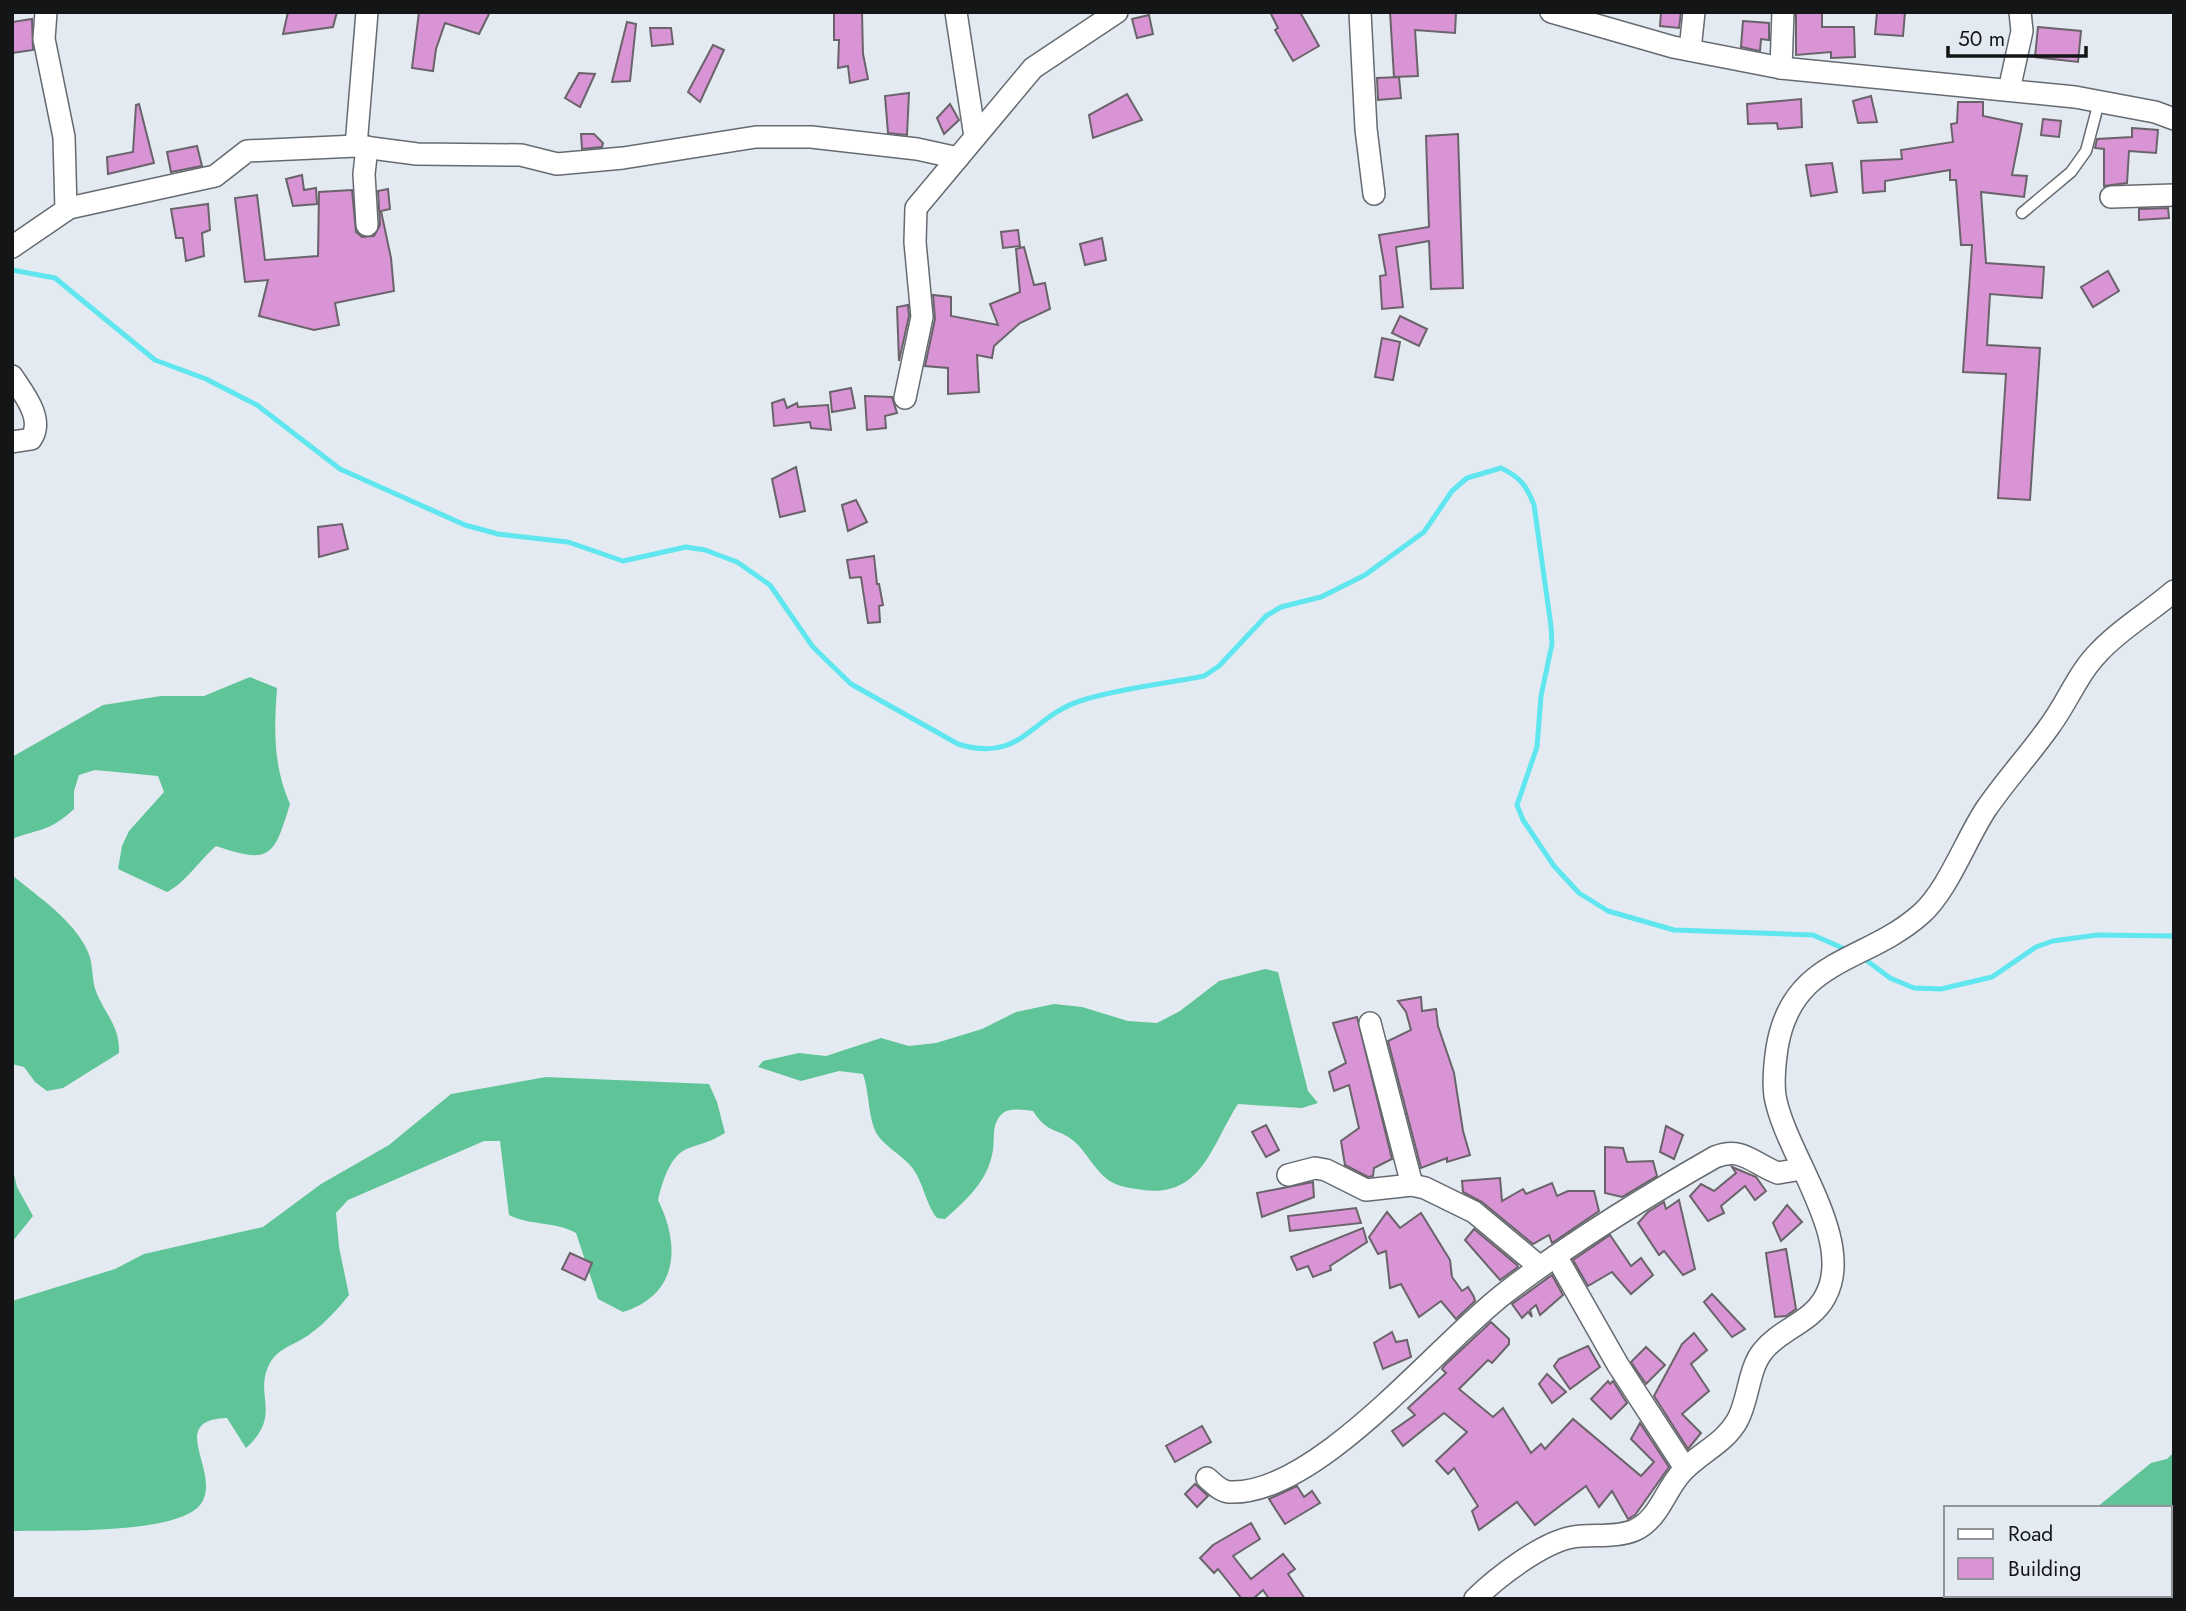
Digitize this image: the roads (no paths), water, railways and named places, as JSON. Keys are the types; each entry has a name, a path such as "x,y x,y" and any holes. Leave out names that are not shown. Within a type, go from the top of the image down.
{"street":[{"path":"46,12 44,40 64,137 66,210"},
{"path":"367,12 361,146 367,225"},
{"path":"957,12 975,137"},
{"path":"905,398 922,317 915,242 916,208 1033,68 1117,12"},
{"path":"1360,12 1366,129 1374,194"},
{"path":"1551,12 1612,21 1690,50 1781,68 2009,90 2099,102 2155,112 2174,119"},
{"path":"1690,50 1694,12"},
{"path":"1781,68 1783,12"},
{"path":"2009,90 2022,31 2020,12"},
{"path":"12,247 66,210 215,176 247,151 361,146 417,154 521,155 557,164 623,158 756,137 811,137 882,144 958,158"},
{"path":"2111,197 2174,195"},
{"path":"12,376 33,411 37,425 31,439 12,442"},
{"path":"1475,1599 1493,1581 1556,1542 1570,1537 1623,1533 1642,1526 1656,1513 1685,1468 1728,1435 1735,1426 1745,1406 1756,1365 1764,1349 1805,1320 1823,1302 1834,1274 1830,1242 1783,1127 1774,1093 1777,1049 1791,1002 1805,985 1830,965 1909,924 1925,911 1984,812 2051,725 2089,663 2109,642 2174,591"},
{"path":"1370,1023 1412,1185"},
{"path":"1208,1478 1218,1488 1228,1492 1277,1482 1318,1458 1408,1383 1459,1332 1548,1261 1674,1181 1725,1153 1745,1154 1778,1173 1802,1169"},
{"path":"1288,1175 1315,1168 1326,1170 1346,1182 1366,1189 1412,1185 1444,1195 1548,1261 1685,1468"}],"lane":[{"path":"2022,213 2071,172 2086,151 2099,102"}],"waterway":[{"path":"12,270 55,278 155,360 206,379 257,405 340,469 465,525 498,534 568,542 623,561 686,547 705,550 737,562 770,585 813,647 851,684 958,744 980,749 997,748 1012,743 1050,716 1083,700 1127,689 1204,676 1219,666 1266,616 1281,607 1321,597 1365,575 1424,532 1452,491 1467,478 1501,468 1522,483 1534,505 1551,626 1552,644 1541,696 1537,747 1517,805 1523,820 1554,866 1579,893 1608,911 1674,930 1813,935 1847,950"},
{"path":"1862,957 1890,978 1914,988 1941,989 1992,977 2036,947 2053,941 2097,935 2174,936"}]}
